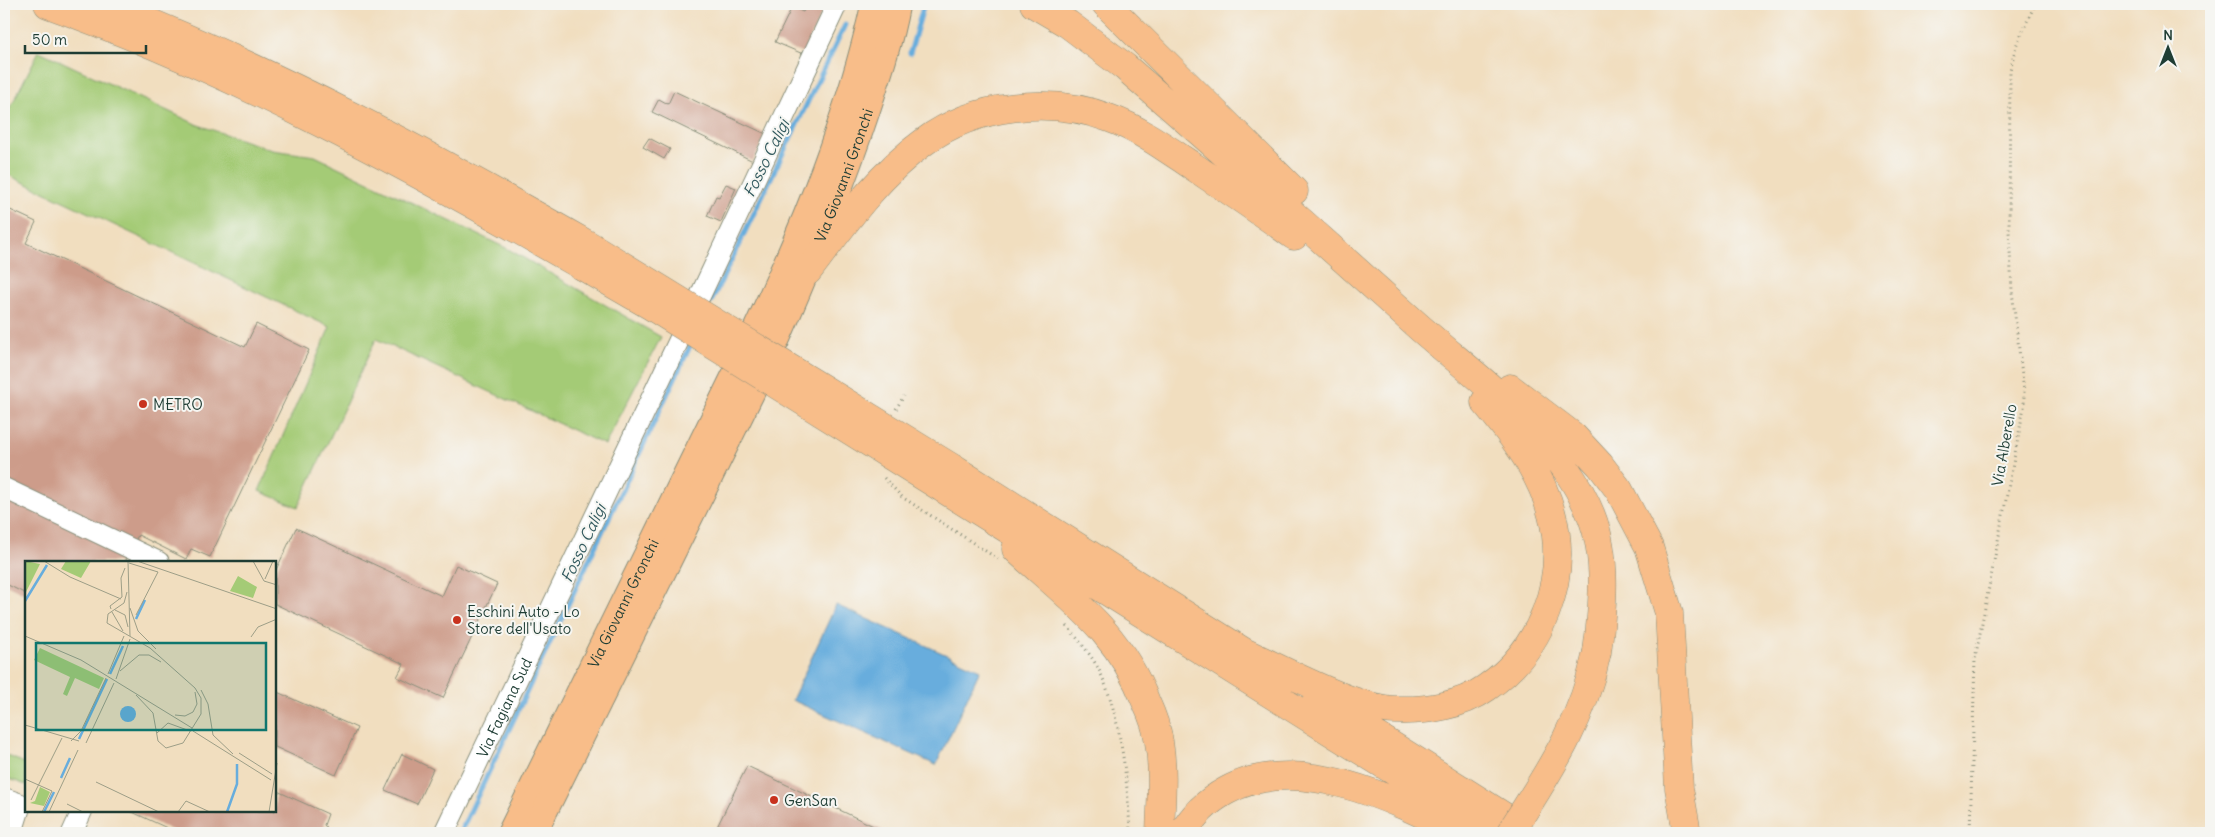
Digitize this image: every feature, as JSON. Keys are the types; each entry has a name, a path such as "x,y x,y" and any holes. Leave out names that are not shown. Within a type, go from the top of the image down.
{"highway":[{"path":"48,4 182,58 336,130 471,202 587,256"},
{"path":"104,4 253,66 435,158 587,256 948,478 1244,652 1513,829"},
{"path":"1034,4 1068,24 1125,67 1374,285 1482,381 1537,433 1560,458 1575,481 1591,515 1601,554 1602,618 1597,652 1590,682 1570,734 1513,829"},
{"path":"1106,4 1238,138 1328,224 1374,285"},
{"path":"808,271 866,196 895,167 928,139 967,119 990,112 1019,107 1047,106 1095,113 1121,122 1141,133 1256,209 1308,247 1374,285"},
{"path":"1244,652 1327,690 1370,706 1393,710 1418,710 1442,706 1486,689 1516,661 1538,631 1550,604 1556,562 1552,516 1546,498 1533,467 1518,445 1435,341"},
{"path":"1435,341 1482,368 1573,436 1600,465 1633,513 1649,546 1664,591 1669,613 1679,788 1687,833"},
{"path":"948,478 968,504 1088,612 1115,644 1132,671 1145,697 1159,739 1161,770 1160,833"},
{"path":"968,504 1513,829"},
{"path":"1183,833 1194,817 1216,796 1262,777 1289,774 1334,781 1362,790 1462,833"}],"main road":[{"name":"Via Giovanni Gronchi","path":"874,4 861,55 766,335 808,271 857,142 885,56 897,4"},
{"name":"Via Giovanni Gronchi","path":"510,833 745,380 534,833"}],"street":[{"path":"700,296 837,4"},
{"name":"Via Fagiana Sud","path":"444,833 680,338"},
{"path":"4,488 157,561"},
{"path":"4,798 21,804 11,833 4,831"},
{"path":"72,833 82,812"}],"path":[{"name":"Via Alberello","path":"1970,833 1975,659 2024,406 2024,391 2012,291 2009,231 2010,70 2016,46 2035,4"},
{"path":"894,418 896,409 904,396"},
{"path":"881,471 885,480 902,497 1003,562"},
{"path":"1064,623 1100,671 1112,701 1129,794 1130,833"}],"green space":[{"path":"39,51 198,125 272,150 315,156 508,249 661,337 605,445 376,339 298,507 259,491 330,327 4,173 4,120"},
{"path":"4,754 25,764 25,785 4,777"}],"water":[{"path":"836,605 980,670 936,765 792,700"}],"building":[{"path":"815,4 825,6 803,54 775,42 792,7 803,12 806,7 812,10"},
{"path":"674,91 766,134 753,161 652,112 659,99 668,104"},
{"path":"649,138 670,149 664,159 643,147"},
{"path":"726,184 736,188 721,222 707,216 716,196 719,197"},
{"name":"METRO","path":"4,207 36,222 26,243 245,347 256,324 309,350 210,557 191,549 186,559 138,535 125,561 25,561 25,594 4,583"},
{"path":"296,528 442,596 456,565 497,584 443,698 397,677 404,664 276,604 276,570"},
{"path":"276,691 357,728 336,775 276,747"},
{"path":"402,754 433,769 417,804 385,790"},
{"name":"GenSan","path":"747,766 888,833 714,833"},
{"path":"276,790 328,814 324,825 331,833 178,833 132,812 276,812"}],"waterway":[{"name":"Fosso Caligi","path":"910,53 924,4"},
{"name":"Fosso Caligi","path":"711,302 845,25"},
{"name":"Fosso Caligi","path":"460,833 691,344"}],"place":[{"name":"METRO","path":"143,404"},
{"name":"Eschini Auto - Lo Store dell'Usato","path":"457,620"},
{"name":"GenSan","path":"774,800"}]}
